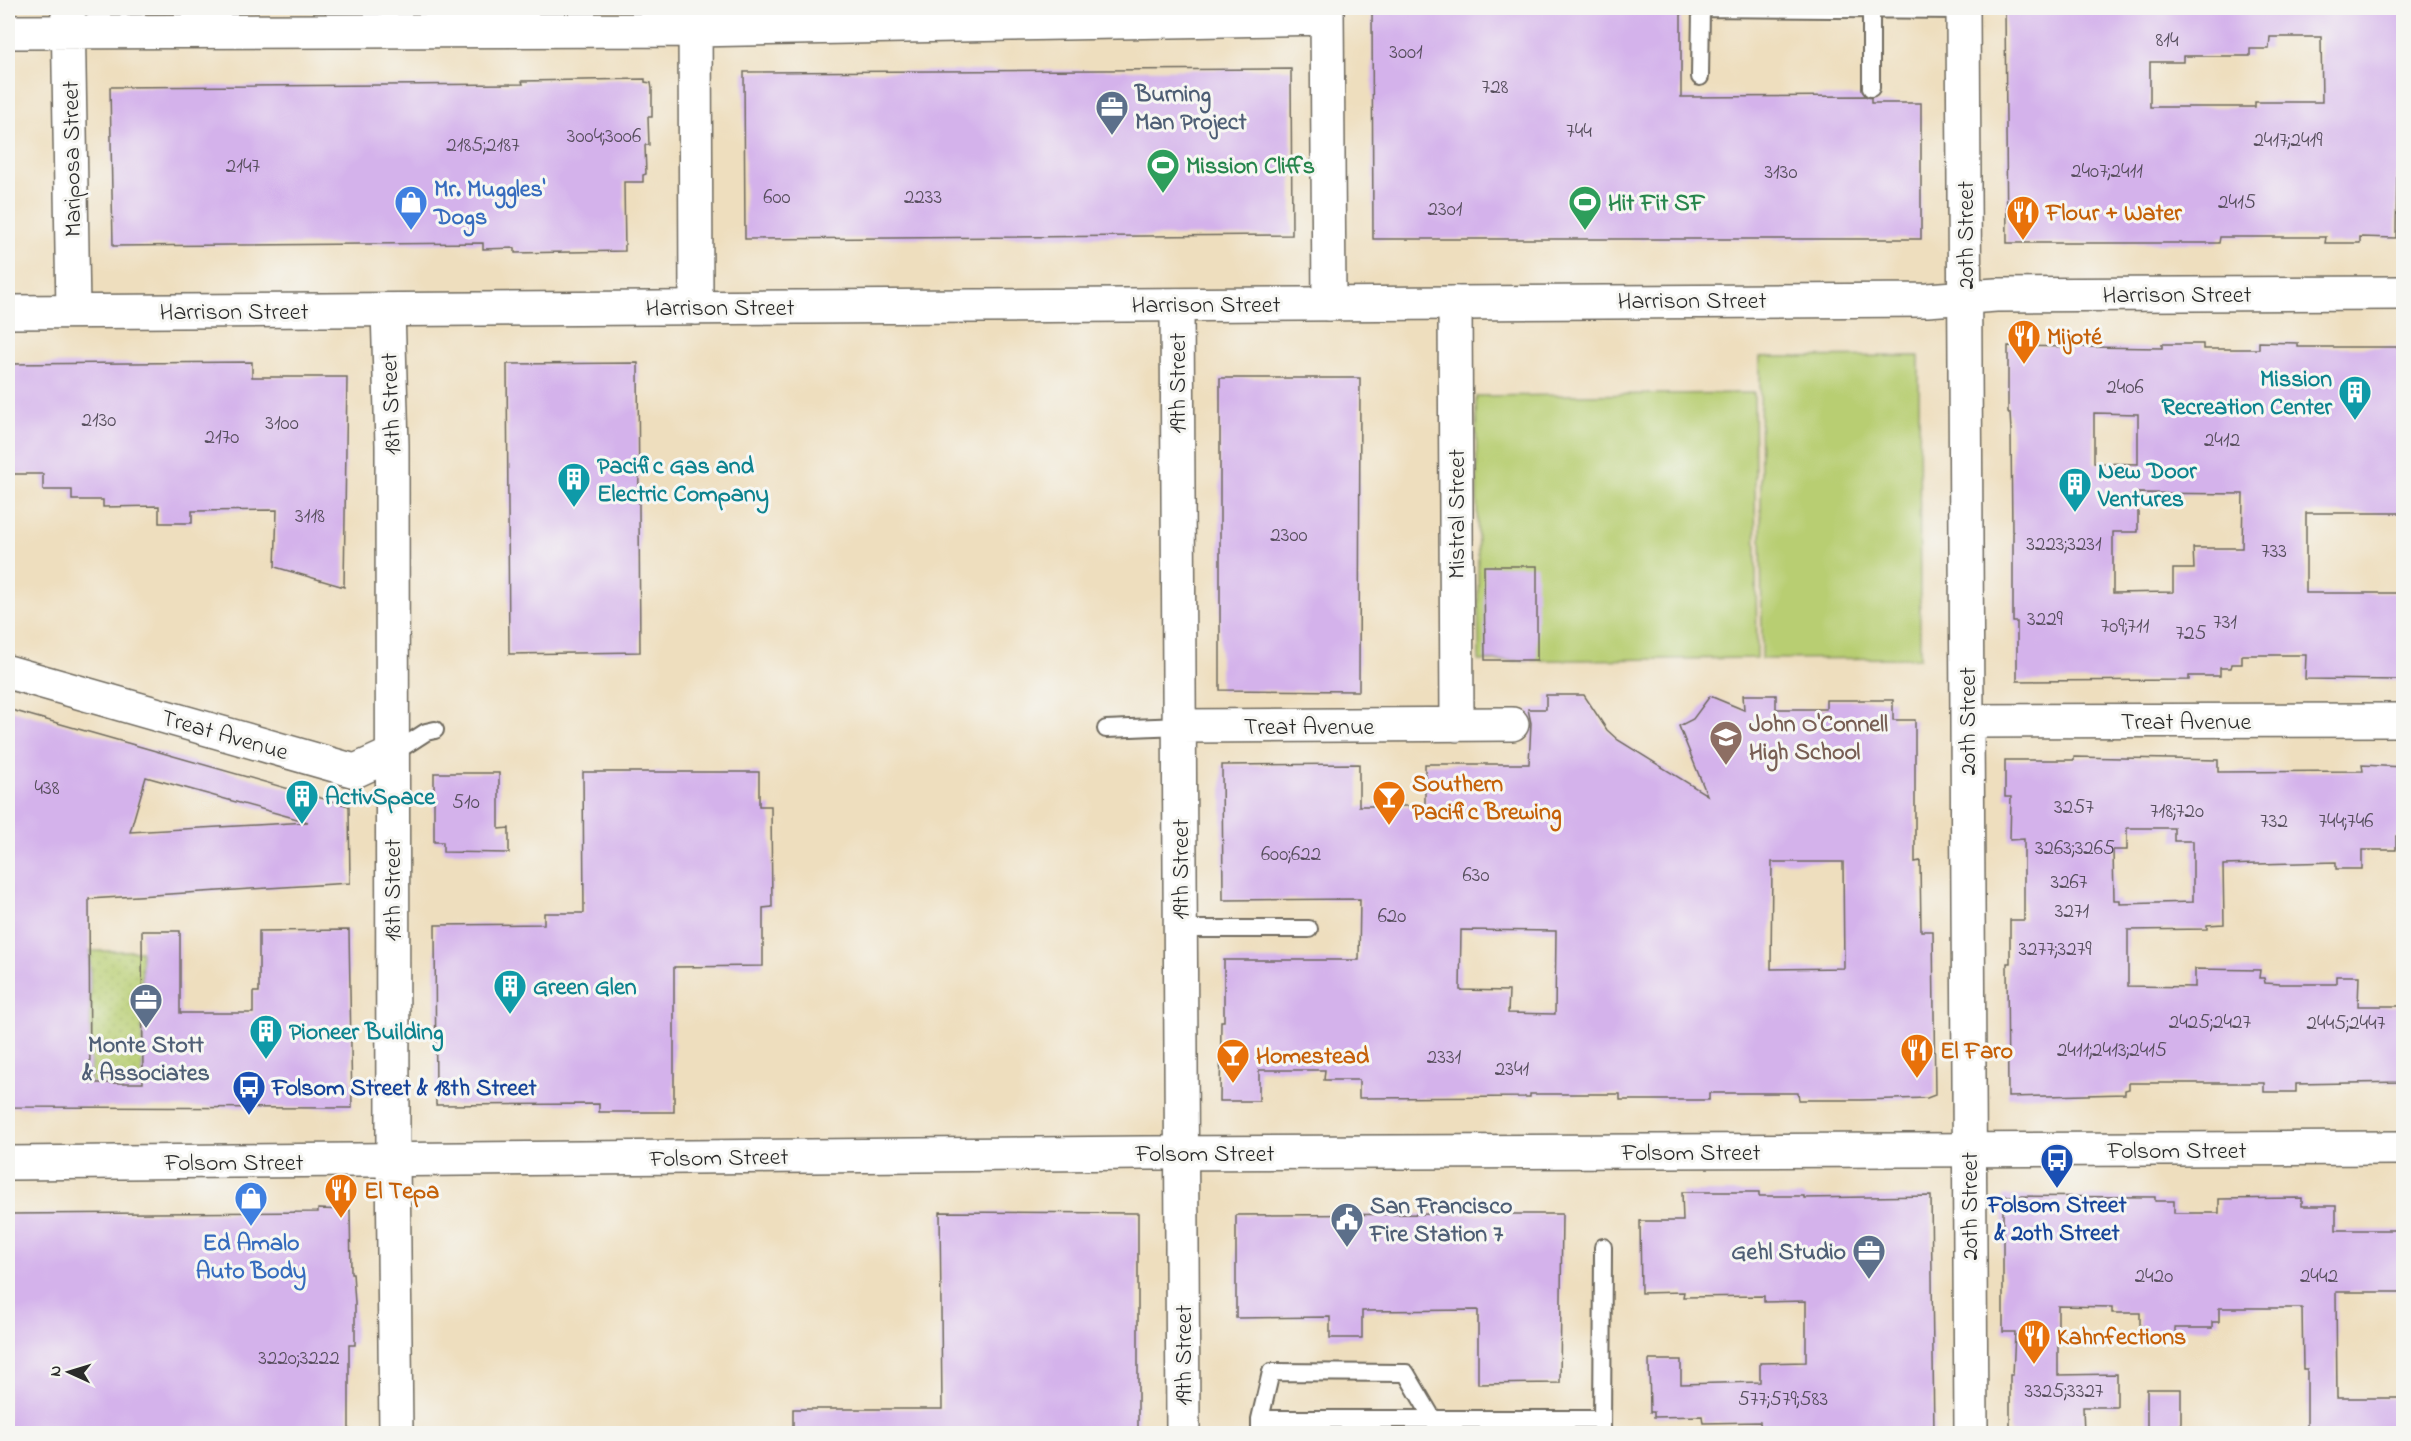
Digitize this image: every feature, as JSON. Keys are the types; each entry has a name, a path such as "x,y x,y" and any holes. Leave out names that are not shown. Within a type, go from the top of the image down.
{"street":[{"name":"20th Street","path":"1963,9 1971,1434"},
{"path":"8,32 68,20 695,19 1327,13 1329,304"},
{"path":"695,19 696,308"},
{"name":"Mariposa Street","path":"68,20 73,311"},
{"name":"Harrison Street","path":"8,312 1927,300 2008,295 2403,293"},
{"name":"Mistral Street","path":"1455,303 1457,725"},
{"name":"19th Street","path":"1177,304 1183,1434"},
{"name":"18th Street","path":"388,310 392,445 393,1160 396,1434"},
{"name":"Treat Avenue","path":"8,672 355,771 392,754"},
{"name":"Treat Avenue","path":"1968,721 2403,720"},
{"name":"Treat Avenue","path":"1180,726 1512,724"},
{"name":"Folsom Street","path":"8,1163 1182,1153 2403,1148"}],"lane":[{"path":"1700,77 1701,8 1963,9"},
{"path":"1871,10 1871,88"},
{"name":"Treat Avenue","path":"1106,729 1180,726"},
{"name":"Treat Avenue","path":"392,754 426,732 435,730"},
{"path":"1181,929 1309,929"},
{"path":"1433,1419 1406,1373 1271,1372 1260,1426 1433,1419 1602,1426 1603,1246"}],"green space":[{"path":"1919,356 1920,658 1762,659 1760,357"},
{"path":"1754,393 1757,658 1479,661 1476,396"},
{"path":"90,951 142,951 143,1083 90,1083"}],"building":[{"path":"1372,8 1681,8 1681,97 1865,96 1871,98 1871,103 1921,103 1921,239 1373,239"},
{"path":"2005,8 2403,8 2403,172 2397,172 2396,238 2360,237 2360,243 2325,243 2326,237 2220,237 2219,243 2007,243","holes":["2270,37 2321,37 2322,102 2255,102 2255,107 2150,107 2150,62 2183,62 2183,56 2250,56 2250,49 2269,49"]},
{"path":"1291,69 1292,235 745,239 744,72"},
{"path":"645,79 645,82 651,83 652,89 652,117 648,117 649,145 645,145 646,174 643,175 643,182 624,182 625,251 515,253 515,248 483,249 483,243 113,246 110,87 523,84 522,81"},
{"path":"2259,342 2298,343 2298,347 2403,347 2403,513 2306,513 2306,593 2403,593 2403,680 2305,679 2306,655 2242,655 2242,664 2232,664 2231,668 2220,668 2220,676 2189,676 2189,680 2017,681 2017,622 2013,622 2008,346 2162,348 2162,344 2203,344 2203,349 2259,349","holes":["2094,413 2138,414 2138,464 2094,463","2138,493 2243,494 2242,548 2193,548 2194,569 2173,569 2173,592 2113,593 2113,532 2138,532"]},
{"path":"252,362 252,377 347,377 344,587 275,567 277,510 192,511 192,523 159,523 159,506 103,507 103,500 72,500 72,490 43,490 43,474 8,474 8,364"},
{"name":"Pacific Gas and Electric Company","path":"638,363 640,652 509,654 507,364"},
{"path":"1220,378 1360,378 1359,691 1220,690"},
{"path":"1484,566 1537,566 1537,660 1485,660"},
{"path":"1546,695 1584,695 1607,730 1618,740 1707,795 1679,726 1693,719 1710,696 1744,710 1743,695 1776,695 1776,709 1826,709 1826,700 1893,700 1893,720 1915,720 1915,862 1920,861 1921,931 1933,931 1935,1095 1927,1098 1862,1100 1799,1100 1798,1093 1709,1093 1709,1100 1620,1100 1620,1094 1359,1098 1359,1080 1324,1080 1325,1070 1259,1070 1259,1101 1220,1101 1224,960 1359,960 1360,899 1223,900 1222,765 1359,764 1359,806 1425,806 1425,764 1529,764 1531,723 1528,709 1546,709","holes":["1772,862 1843,862 1844,968 1771,969","1461,930 1556,931 1555,1014 1508,1013 1509,991 1460,990"]},
{"path":"8,709 349,806 350,883 89,899 90,1083 143,1083 142,931 180,931 180,1013 253,1013 253,992 259,992 259,931 349,930 352,1108 8,1107","holes":["146,777 308,822 130,832"]},
{"path":"2074,757 2218,760 2218,772 2363,771 2362,765 2403,767 2403,836 2396,836 2396,850 2362,850 2362,869 2336,869 2336,862 2223,865 2224,924 2207,925 2207,929 2128,930 2128,986 2195,987 2195,969 2260,970 2259,978 2264,978 2265,983 2280,984 2336,984 2336,976 2359,976 2358,1006 2403,1006 2403,1082 2296,1084 2296,1092 2264,1092 2264,1083 2129,1083 2129,1089 2125,1090 2125,1094 2008,1097 2007,963 2010,963 2010,920 2024,920 2024,839 2010,840 2011,797 2005,797 2005,760 2074,760","holes":["2127,828 2174,828 2174,841 2193,841 2193,902 2120,904 2120,900 2114,900 2113,850 2127,850"]},
{"path":"583,772 759,772 759,806 771,806 772,907 763,908 763,966 674,967 674,1112 599,1112 599,1104 436,1105 435,925 544,924 544,913 584,913"},
{"path":"434,773 499,773 499,829 509,828 509,853 443,852 443,842 434,842"},
{"path":"1682,1192 1759,1192 1759,1196 1804,1196 1804,1198 1931,1196 1934,1434 1761,1434 1760,1422 1703,1423 1702,1416 1654,1417 1654,1412 1650,1412 1649,1360 1681,1360 1681,1384 1760,1382 1760,1363 1806,1362 1806,1301 1764,1302 1764,1296 1683,1297 1684,1292 1641,1293 1640,1221 1683,1221"},
{"path":"2003,1196 2155,1197 2155,1201 2174,1201 2174,1213 2219,1213 2219,1199 2302,1198 2302,1206 2336,1206 2336,1230 2403,1230 2403,1292 2336,1292 2337,1398 2403,1398 2403,1434 2307,1434 2307,1369 2303,1369 2302,1308 2219,1308 2219,1322 2212,1322 2212,1328 2175,1328 2175,1335 2162,1335 2162,1338 2140,1338 2140,1313 2112,1313 2112,1307 2058,1306 2058,1375 2117,1374 2117,1407 2083,1407 2084,1434 2010,1434 2010,1375 2013,1375 2015,1332 2003,1332"},
{"path":"318,1209 350,1210 355,1345 349,1345 349,1432 345,1434 8,1434 8,1214 318,1212"},
{"path":"940,1212 1138,1213 1138,1434 793,1434 793,1409 942,1409"},
{"path":"1562,1214 1560,1383 1478,1384 1478,1310 1362,1311 1362,1338 1330,1338 1330,1317 1236,1318 1236,1215"},
{"path":"2147,1389 2181,1389 2181,1434 2147,1434"}],"place":[{"name":"Burning Man Project","path":"1112,136"},
{"name":"Mission Cliffs","path":"1163,194"},
{"name":"Mr. Muggles' Dogs","path":"411,231"},
{"name":"Hit Fit SF","path":"1585,231"},
{"name":"Flour + Water","path":"2023,241"},
{"name":"Mijoté","path":"2024,365"},
{"name":"Mission Recreation Center","path":"2355,421"},
{"name":"Pacific Gas and Electric Company","path":"574,508"},
{"name":"New Door Ventures","path":"2075,513"},
{"name":"John O'Connell High School","path":"1726,766"},
{"name":"ActivSpace","path":"302,825"},
{"name":"Southern Pacific Brewing","path":"1389,826"},
{"name":"Green Glen","path":"510,1015"},
{"name":"Monte Stott & Associates","path":"146,1029"},
{"name":"Pioneer Building","path":"266,1060"},
{"name":"El Faro","path":"1917,1079"},
{"name":"Homestead","path":"1233,1084"},
{"name":"Folsom Street & 18th Street","path":"249,1116"},
{"name":"Folsom Street & 20th Street","path":"2057,1189"},
{"name":"El Tepa","path":"341,1219"},
{"name":"Ed Amalo Auto Body","path":"251,1227"},
{"name":"San Francisco Fire Station 7","path":"1347,1248"},
{"name":"Gehl Studio","path":"1869,1280"},
{"name":"Kahnfections","path":"2034,1365"}]}
